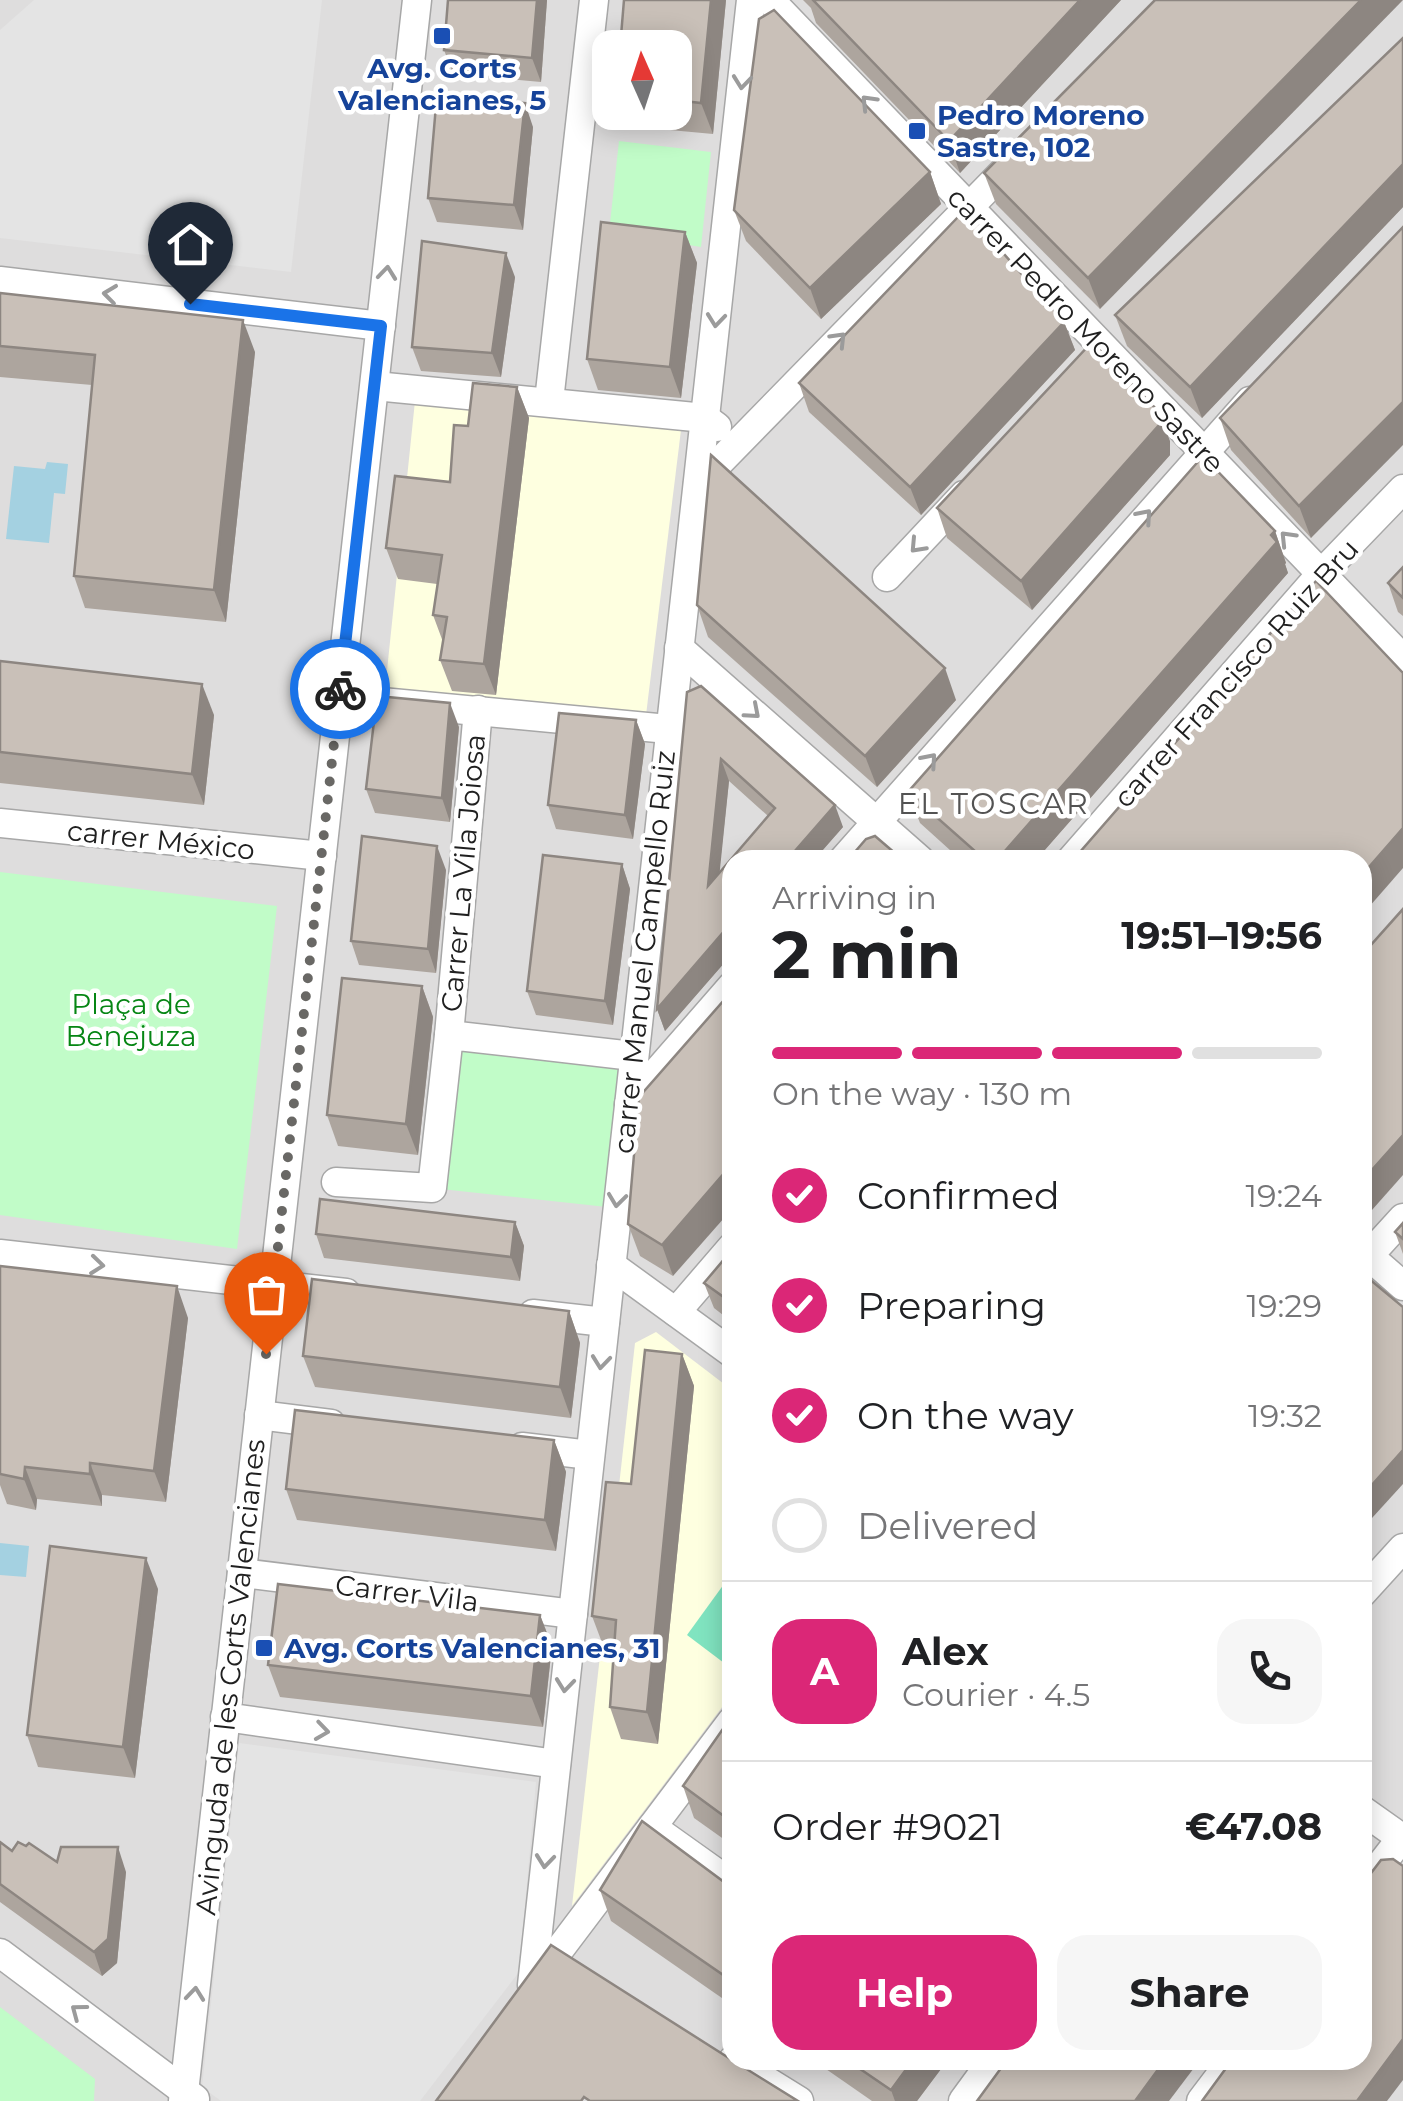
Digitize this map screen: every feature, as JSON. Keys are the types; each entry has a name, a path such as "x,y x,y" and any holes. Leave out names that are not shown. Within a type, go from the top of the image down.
{"street":[{"name":"Avinguda de les Corts Valencianes","path":"188,2098 225,1717 417,0"},
{"path":"548,401 594,0"},
{"name":"carrer Manuel Campello Ruiz","path":"532,1985 751,0"},
{"name":"carrer Pedro Moreno Sastre","path":"770,0 1403,659"},
{"path":"698,484 1036,138"},
{"path":"0,282 381,326"},
{"path":"852,850 1202,450 1269,382"},
{"path":"374,386 705,418 738,442"},
{"path":"887,578 981,476"},
{"name":"carrer Francisco Ruiz Bru","path":"1080,850 1321,574 1403,489"},
{"path":"680,648 908,850"},
{"name":"Carrer La Vila Joiosa","path":"339,698 668,729"},
{"name":"Carrer La Vila Joiosa","path":"336,1182 432,1188 478,710"},
{"name":"carrer México","path":"0,822 322,856"},
{"path":"629,1104 722,997"},
{"name":"Carrer La Vila Joiosa","path":"448,1035 633,1056"},
{"path":"1372,1249 1403,1218"},
{"path":"0,1254 371,1296"},
{"path":"676,1312 722,1259"},
{"path":"1372,1262 1403,1286"},
{"path":"612,1266 722,1346"},
{"path":"508,1311 605,1322"},
{"path":"259,1416 356,1427"},
{"path":"493,1444 590,1455"},
{"path":"1372,1582 1403,1548"},
{"name":"Carrer Vila","path":"242,1572 573,1614"},
{"path":"225,1717 498,1766 556,1764"},
{"path":"509,2014 568,1948 722,1734"},
{"path":"1372,1817 1402,1838 1372,1876"},
{"path":"652,1827 722,1877"},
{"path":"540,1905 568,1948"},
{"path":"0,1953 188,2098"},
{"path":"748,2070 798,2101"},
{"path":"962,2101 981,2070"},
{"path":"1201,2101 1224,2070"}],"shaded area":[{"path":"0,0 1403,0 1403,2101 0,2101"},
{"path":"34,0 322,0 291,272 0,238 0,30"},
{"path":"415,401 681,430 646,715 385,690"},
{"path":"656,1332 722,1382 722,1707 572,1906 635,1343"},
{"path":"239,1743 536,1782 519,1972 420,2101 221,2101 202,2087"}],"green space":[{"path":"619,141 711,152 701,247 609,232"},
{"name":"Plaça de Benejuza","path":"0,872 277,906 237,1249 0,1215"},
{"path":"449,1035 633,1056 616,1208 432,1188"},
{"path":"722,1587 722,1661 687,1635"},
{"path":"0,2007 95,2079 94,2101 0,2101"}],"water":[{"path":"47,462 68,464 65,494 54,493 49,543 6,539 14,466 45,469"},
{"path":"0,1543 29,1546 26,1577 0,1575"}],"building":[{"path":"448,0 537,0 532,58 444,50"},
{"path":"624,0 711,0 701,103 692,102 692,30 622,30"},
{"path":"813,0 1080,0 949,141"},
{"path":"1155,0 1361,0 1088,278 984,173"},
{"path":"774,10 930,172 810,288 734,210 759,19"},
{"path":"1403,38 1403,164 1190,387 1115,315"},
{"path":"437,94 525,103 514,205 428,198"},
{"path":"958,217 974,220 1064,322 910,487 799,383"},
{"path":"601,222 685,232 670,367 587,359"},
{"path":"1403,227 1403,402 1299,506 1220,418"},
{"path":"422,241 506,253 492,353 412,347"},
{"path":"0,293 243,320 214,590 74,576 95,355 0,346"},
{"path":"1092,342 1159,412 1159,425 1021,581 937,508"},
{"path":"473,383 517,387 484,664 440,660 447,617 433,615 442,555 386,548 395,476 450,482 454,425 468,426"},
{"path":"711,455 945,668 865,756 697,605"},
{"path":"1203,456 1275,531 1271,535 1277,542 1006,850 974,850 908,792"},
{"path":"1403,567 1403,598 1388,583"},
{"path":"1316,581 1403,673 1403,828 1372,864 1372,850 1082,850"},
{"path":"0,661 202,684 192,774 0,752"},
{"path":"701,686 835,805 796,850 739,850 775,808 721,759 708,886 722,870 722,934 657,1009 687,692"},
{"path":"377,696 450,703 442,798 366,789"},
{"path":"559,713 636,720 625,815 548,805"},
{"path":"362,836 437,846 428,949 351,941"},
{"path":"875,836 891,850 857,850 866,839"},
{"path":"543,855 622,864 605,1001 527,991"},
{"path":"1403,909 1403,1135 1372,1170 1372,944"},
{"path":"342,978 422,986 406,1124 327,1115"},
{"path":"722,1002 722,1176 662,1245 628,1224 639,1097"},
{"path":"320,1199 515,1222 511,1257 316,1234"},
{"path":"1403,1223 1403,1239 1395,1232"},
{"path":"722,1262 722,1296 704,1283"},
{"path":"0,1266 177,1286 154,1471 90,1463 90,1474 25,1467 24,1479 0,1474"},
{"path":"312,1279 569,1311 560,1387 303,1356"},
{"path":"1372,1281 1403,1307 1403,1450 1372,1485"},
{"path":"645,1350 682,1354 647,1712 610,1707 616,1620 592,1616 606,1482 631,1484"},
{"path":"295,1410 554,1440 545,1520 286,1489"},
{"path":"50,1546 146,1558 123,1747 27,1735"},
{"path":"278,1584 540,1615 531,1696 268,1665"},
{"path":"722,1730 722,1815 683,1786"},
{"path":"642,1821 722,1881 722,1974 600,1890"},
{"path":"0,1842 12,1851 18,1842 26,1846 29,1843 57,1862 61,1847 118,1847 108,1939 94,1952 0,1884"},
{"path":"1393,1859 1403,1866 1403,2039 1357,2101 1202,2101 1225,2070 1372,2070 1372,1872 1381,1860"},
{"path":"551,1945 722,2053 722,2070 749,2070 798,2101 590,2101 584,2097 581,2101 436,2101"},
{"path":"862,2070 906,2070 891,2090"},
{"path":"1000,2070 1158,2070 1135,2101 977,2101"}],"way so far":[{"path":"266,1354 340,689"}],"place":[{"name":"Avg. Corts Valencianes, 5","path":"442,36"},
{"name":"Pedro Moreno Sastre, 102","path":"917,131"},
{"name":"Avg. Corts Valencianes, 31","path":"264,1648"}],"district":[{"name":"EL TOSCAR","path":"994,804"}],"route":[{"path":"190,304 381,326 340,689"}]}
